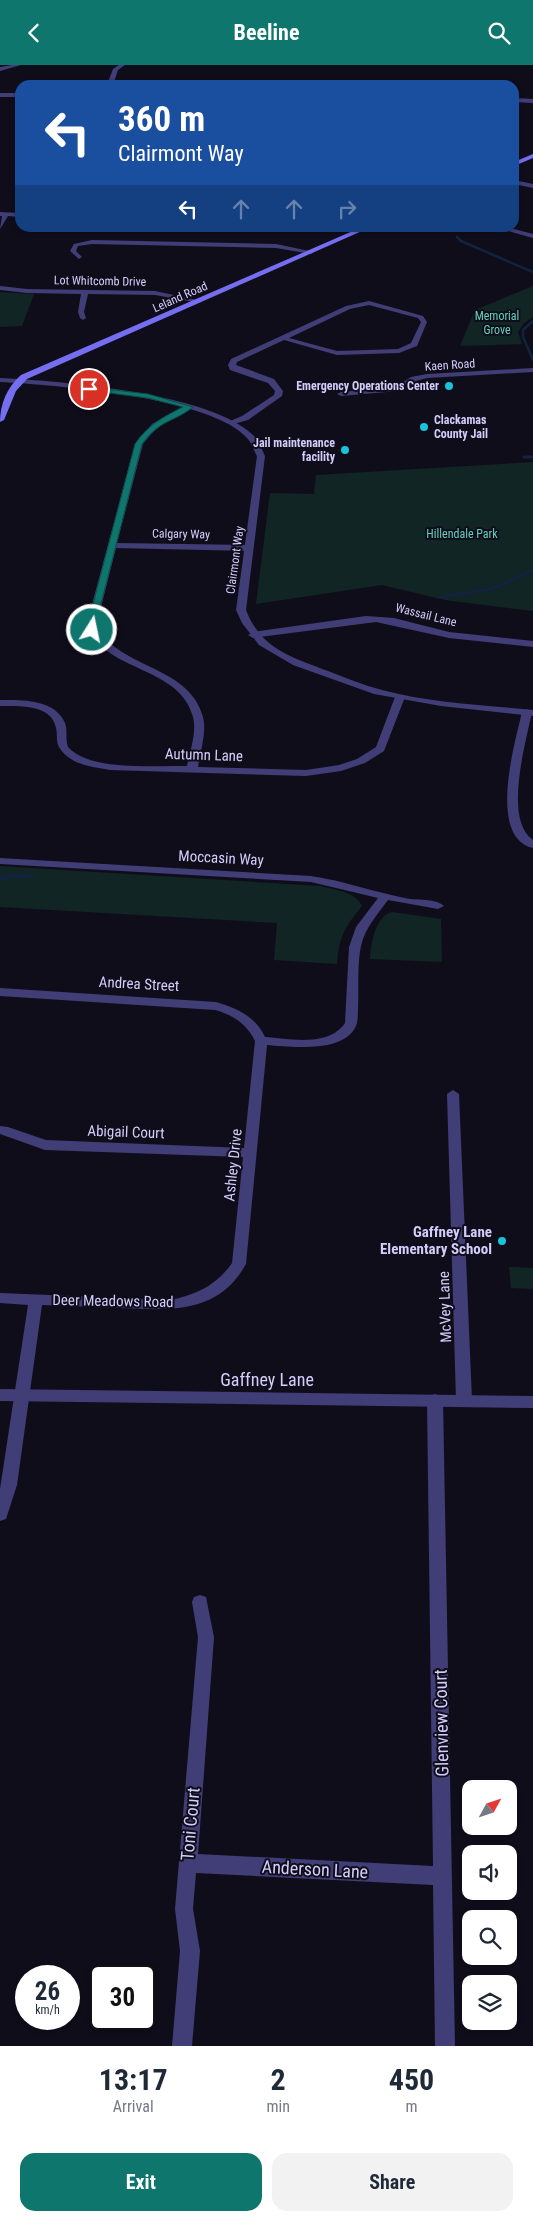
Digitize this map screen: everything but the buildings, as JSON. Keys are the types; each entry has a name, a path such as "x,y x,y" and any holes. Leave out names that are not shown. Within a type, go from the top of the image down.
{"main road":[{"path":"519,162 533,156"},
{"name":"Leland Road","path":"18,381 357,232"},
{"path":"0,420 18,381"}],"street":[{"path":"0,69 19,65"},
{"path":"112,80 116,69 123,65"},
{"path":"0,95 15,95"},
{"path":"519,101 533,101"},
{"path":"519,183 533,186"},
{"path":"0,227 3,215"},
{"path":"517,232 533,236"},
{"path":"79,257 73,251 76,245 85,242 276,246 311,252"},
{"path":"156,254 160,243"},
{"name":"Lot Whitcomb Drive","path":"0,288 27,291 161,293 199,301"},
{"path":"83,318 81,312 85,292"},
{"path":"233,423 245,418 278,395 279,391 271,381 233,368 234,361 348,307 358,304 381,305 414,313 422,317 424,322 414,344 399,351 337,353 283,338"},
{"name":"Kaen Road","path":"341,395 404,388 414,379 427,377 533,370"},
{"name":"Leland Road","path":"0,380 18,381"},
{"name":"Clairmont Way","path":"18,381 148,396 190,407 233,423 253,437 259,445 261,455 241,610 246,624 253,635 269,649 294,662 364,687 400,697 530,713"},
{"path":"190,407 159,421 138,444 92,623 92,630 99,641 167,677 187,697 198,716 192,769"},
{"name":"Calgary Way","path":"113,545 249,548"},
{"name":"Wassail Lane","path":"253,635 383,618 452,636 533,644"},
{"name":"Autumn Lane","path":"0,703 27,704 40,707 56,717 62,728 61,742 64,749 80,760 110,767 306,773 330,771 352,765 368,758 380,749 400,697"},
{"path":"530,713 512,784 516,828 521,837 533,845"},
{"name":"Moccasin Way","path":"0,861 311,879 358,887 410,904 438,907"},
{"path":"261,1041 316,1043 332,1041 349,1030 355,947 362,927 385,897"},
{"name":"Andrea Street","path":"0,992 216,1006 232,1011 250,1022 256,1028 261,1041"},
{"name":"Ashley Drive","path":"222,1285 234,1274 239,1264 261,1041"},
{"name":"McVey Lane","path":"453,1094 464,1400"},
{"name":"Abigail Court","path":"3,1130 45,1145 251,1153"},
{"name":"Deer Meadows Road","path":"0,1298 170,1305 188,1302 201,1297 222,1285"},
{"path":"0,1514 9,1485 36,1299"},
{"name":"Gaffney Lane","path":"0,1395 435,1399 533,1402"},
{"name":"Glenview Court","path":"435,1399 444,1876 445,2046"},
{"name":"Toni Court","path":"182,2046 190,1951 184,1909 206,1637 200,1602"},
{"name":"Anderson Lane","path":"187,1863 444,1876"}],"green space":[{"name":"Memorial Grove","path":"533,286 533,317 524,323 518,332 522,344 460,346 475,310"},
{"path":"0,292 34,294 22,326 0,327"},
{"name":"Hillendale Park","path":"533,462 533,611 445,600 382,585 256,604 270,493 314,494 316,475"},
{"path":"0,866 320,886 350,894 362,906 344,932 339,946 337,964 274,960 277,923 0,907"},
{"path":"392,912 441,919 442,962 370,959 375,931 382,919"},
{"path":"509,1267 533,1268 533,1289 511,1288"}],"waterway":[{"path":"457,237 461,241 533,272"},
{"path":"533,321 523,330 523,337 533,360"},
{"path":"524,457 533,457"},
{"path":"439,597 492,589 533,570"},
{"path":"0,879 14,876 30,876"}],"place":[{"name":"Emergency Operations Center","path":"449,386"},
{"name":"Clackamas County Jail","path":"424,427"},
{"name":"Jail maintenance facility","path":"345,450"},
{"name":"Gaffney Lane Elementary School","path":"502,1241"}],"route":[{"path":"89,389 148,396 190,407 159,421 144,435 138,444 92,623 92,630"}]}
